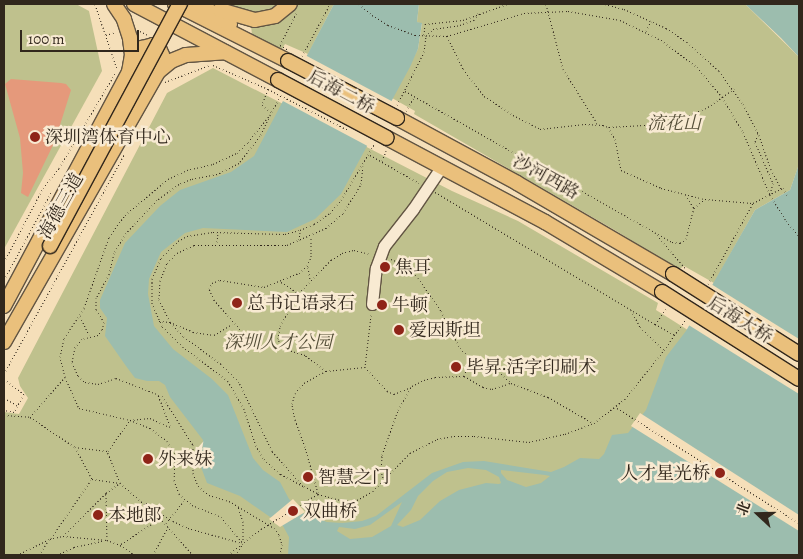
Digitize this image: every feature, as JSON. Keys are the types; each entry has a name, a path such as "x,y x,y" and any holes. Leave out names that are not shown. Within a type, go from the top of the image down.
{"main road":[{"name":"海德三道","path":"4,306 132,55 126,24 114,4"},
{"path":"134,4 225,52 273,85"},
{"path":"175,4 294,61"},
{"path":"26,302 50,246 180,4"},
{"path":"199,4 294,61"},
{"path":"205,4 241,18 255,20 275,16 293,8"},
{"path":"123,71 142,48 154,45 160,50 162,59 157,83"},
{"name":"海德三道","path":"4,342 157,83 164,66 178,58 200,52 225,52"},
{"name":"后海二桥","path":"294,61 399,113"},
{"name":"后海二桥","path":"273,85 382,143"},
{"name":"沙河西路","path":"399,113 673,274"},
{"path":"382,143 442,166"},
{"name":"后海大桥","path":"442,166 545,222 662,292 799,379"},
{"path":"26,264 39,271"},
{"name":"后海大桥","path":"673,274 799,354"}],"lane":[{"path":"372,304 376,268 384,246 413,209 442,166"}],"path":[{"path":"4,262 43,188 59,168 123,71 96,4"},
{"path":"294,61 307,48 330,4"},
{"path":"360,4 372,16 388,25 425,36 447,36 499,19 547,11 594,14 620,20 646,31 680,52 697,66 722,97 743,132 770,195 799,236"},
{"path":"399,113 403,94 424,52 425,24 453,22 507,4"},
{"path":"546,4 563,69 597,123"},
{"path":"605,4 651,20 687,42 712,64 734,89 758,134 781,189 783,188 787,196"},
{"path":"280,45 293,8"},
{"path":"425,36 433,30 460,26 474,20 479,12"},
{"path":"646,31 651,20"},
{"path":"447,36 463,69 484,96 513,115 540,129 597,123 608,127 662,124 694,113 734,89"},
{"path":"157,83 212,64 273,85 352,133"},
{"path":"273,85 262,105 272,112 260,136 239,163 217,174 191,179 179,184 157,200 126,234 114,253 109,274 96,298 96,310 104,322 102,330 98,335 82,339 73,352 74,368 78,376 85,382 98,384 116,378 142,389 158,393 193,445 192,464 194,480 203,491 237,506 274,528 280,535 282,544 280,555"},
{"path":"405,91 672,242 680,243 686,239 694,208 705,199"},
{"path":"399,113 414,97"},
{"path":"243,543 221,517 184,501 174,480 175,455 167,440 150,428 130,420 79,408 65,376 60,358 61,347 80,316 90,294 110,237 125,216 168,179 187,170 213,164 236,153 248,142 270,115"},
{"path":"608,127 614,139 621,170 661,188 705,199 752,203 781,189"},
{"path":"758,134 755,142 773,183 770,195"},
{"path":"369,141 382,143"},
{"path":"382,143 369,154 341,200 330,213 300,230 285,234 198,232 178,241 161,258 155,269 151,292 152,304 159,321 183,347 228,381 244,408 256,446 263,458 280,474 318,494 344,501 357,500 373,491 410,453 437,439 454,436 474,436 529,442 565,434 594,423 617,408 676,335 686,319"},
{"path":"382,143 382,162"},
{"path":"4,374 126,151"},
{"path":"369,154 419,183"},
{"path":"303,486 265,440 240,382 221,364 183,336 170,322 159,299 160,281 167,263 177,253 194,245 217,243 287,245 326,228 343,213 360,184 364,164"},
{"path":"436,193 676,335"},
{"path":"684,194 694,208"},
{"path":"706,288 752,203"},
{"path":"299,241 300,230"},
{"path":"217,243 218,232"},
{"path":"656,234 689,272"},
{"path":"279,345 262,346 247,337 233,323 211,295 209,289 212,283 220,280 257,287 280,282 299,273 307,266 311,257 311,236"},
{"path":"307,266 310,282"},
{"path":"280,282 299,293"},
{"path":"372,304 365,367 387,391 394,394 435,377 464,376 483,387 492,388 511,383 534,391 594,423"},
{"path":"656,324 667,308"},
{"path":"631,309 640,327 664,350"},
{"path":"80,316 89,336"},
{"path":"159,321 170,322 193,332 214,334 233,323"},
{"path":"464,376 471,359"},
{"path":"318,494 305,447 295,420 292,404 295,393 304,384 326,371 365,367"},
{"path":"30,417 65,376"},
{"path":"4,379 24,394 14,412 4,410"},
{"path":"384,481 381,470 382,455 398,410 412,386"},
{"path":"107,451 130,420 150,418 170,426 161,407 158,393"},
{"path":"4,398 18,406"},
{"path":"617,408 799,523"},
{"path":"4,414 30,417 75,447 107,451"},
{"path":"75,447 92,479"},
{"path":"107,451 120,483 143,501 170,519 201,533 243,543"},
{"path":"174,466 192,464"},
{"path":"92,479 120,483"},
{"path":"39,555 92,479"},
{"path":"63,536 106,493 120,483"},
{"path":"106,493 106,540"},
{"path":"228,555 261,529 318,494"},
{"path":"143,501 193,555"},
{"path":"165,524 184,501"},
{"path":"235,555 243,543 243,522 237,506"},
{"path":"120,545 160,518"},
{"path":"153,555 168,527"},
{"path":"17,555 50,539 63,536 106,540 120,545 135,555"},
{"path":"57,555 88,542 106,540"}],"green space":[{"name":"深圳湾体育中心","path":"4,4 76,4 89,11 102,71 4,249"},
{"path":"214,4 334,4 308,54 285,44 281,51 252,35 251,25"},
{"name":"流花山","path":"419,4 745,4 799,57 799,164 790,190 755,210 714,283 684,266 678,270 618,232 414,114 415,111 392,98 418,49 422,24 417,22"},
{"name":"深圳人才公园","path":"213,68 452,191 518,221 658,303 656,310 799,400 799,555 4,555 4,412 19,414 28,398 20,386 18,378 167,93"}],"shaded area":[{"path":"334,4 419,4 417,22 422,23 418,49 341,194 315,219 287,232 203,228 185,233 161,252 149,279 148,294 154,326 173,349 212,379 228,395 253,458 263,470 280,482 289,499 302,513 327,522 342,523 362,521 376,516 432,473 463,462 484,461 551,472 580,458 599,459 604,454 612,435 628,433 646,410 666,357 686,331 755,210 790,190 799,164 799,555 288,555 289,537 283,526 240,496 207,483 201,467 203,440 170,397 165,385 159,381 135,378 105,336 107,318 100,308 100,300 125,243 160,206 180,190 231,172 254,156","holes":["468,468 486,470 499,477 501,483 486,483 459,490 440,501 420,520 403,527 397,525 411,510 418,496 433,481 447,472","501,470 545,475 550,476 541,483 526,487 507,480 501,473","402,502 391,526 372,537 350,539 337,531 339,527 355,529 370,525"]},
{"path":"745,4 799,4 799,57 781,38"}],"pier":[{"path":"305,55 392,101 368,147 281,100"},
{"path":"711,284 799,339 799,394 687,324"},
{"name":"人才星光桥","path":"640,413 799,515 799,531 631,426"},
{"path":"293,499 305,512 280,527 269,519"}],"building":[{"path":"11,79 61,83 66,84 71,90 55,141 28,197 21,193 23,173 20,138 5,84"}],"place":[{"name":"深圳湾体育中心","path":"35,137"},
{"name":"焦耳","path":"385,267"},
{"name":"总书记语录石","path":"237,303"},
{"name":"牛顿","path":"382,305"},
{"name":"爱因斯坦","path":"399,330"},
{"name":"毕昇·活字印刷术","path":"456,367"},
{"name":"外来妹","path":"148,459"},
{"name":"人才星光桥","path":"720,473"},
{"name":"智慧之门","path":"308,477"},
{"name":"双曲桥","path":"293,511"},
{"name":"本地郎","path":"98,515"}]}
